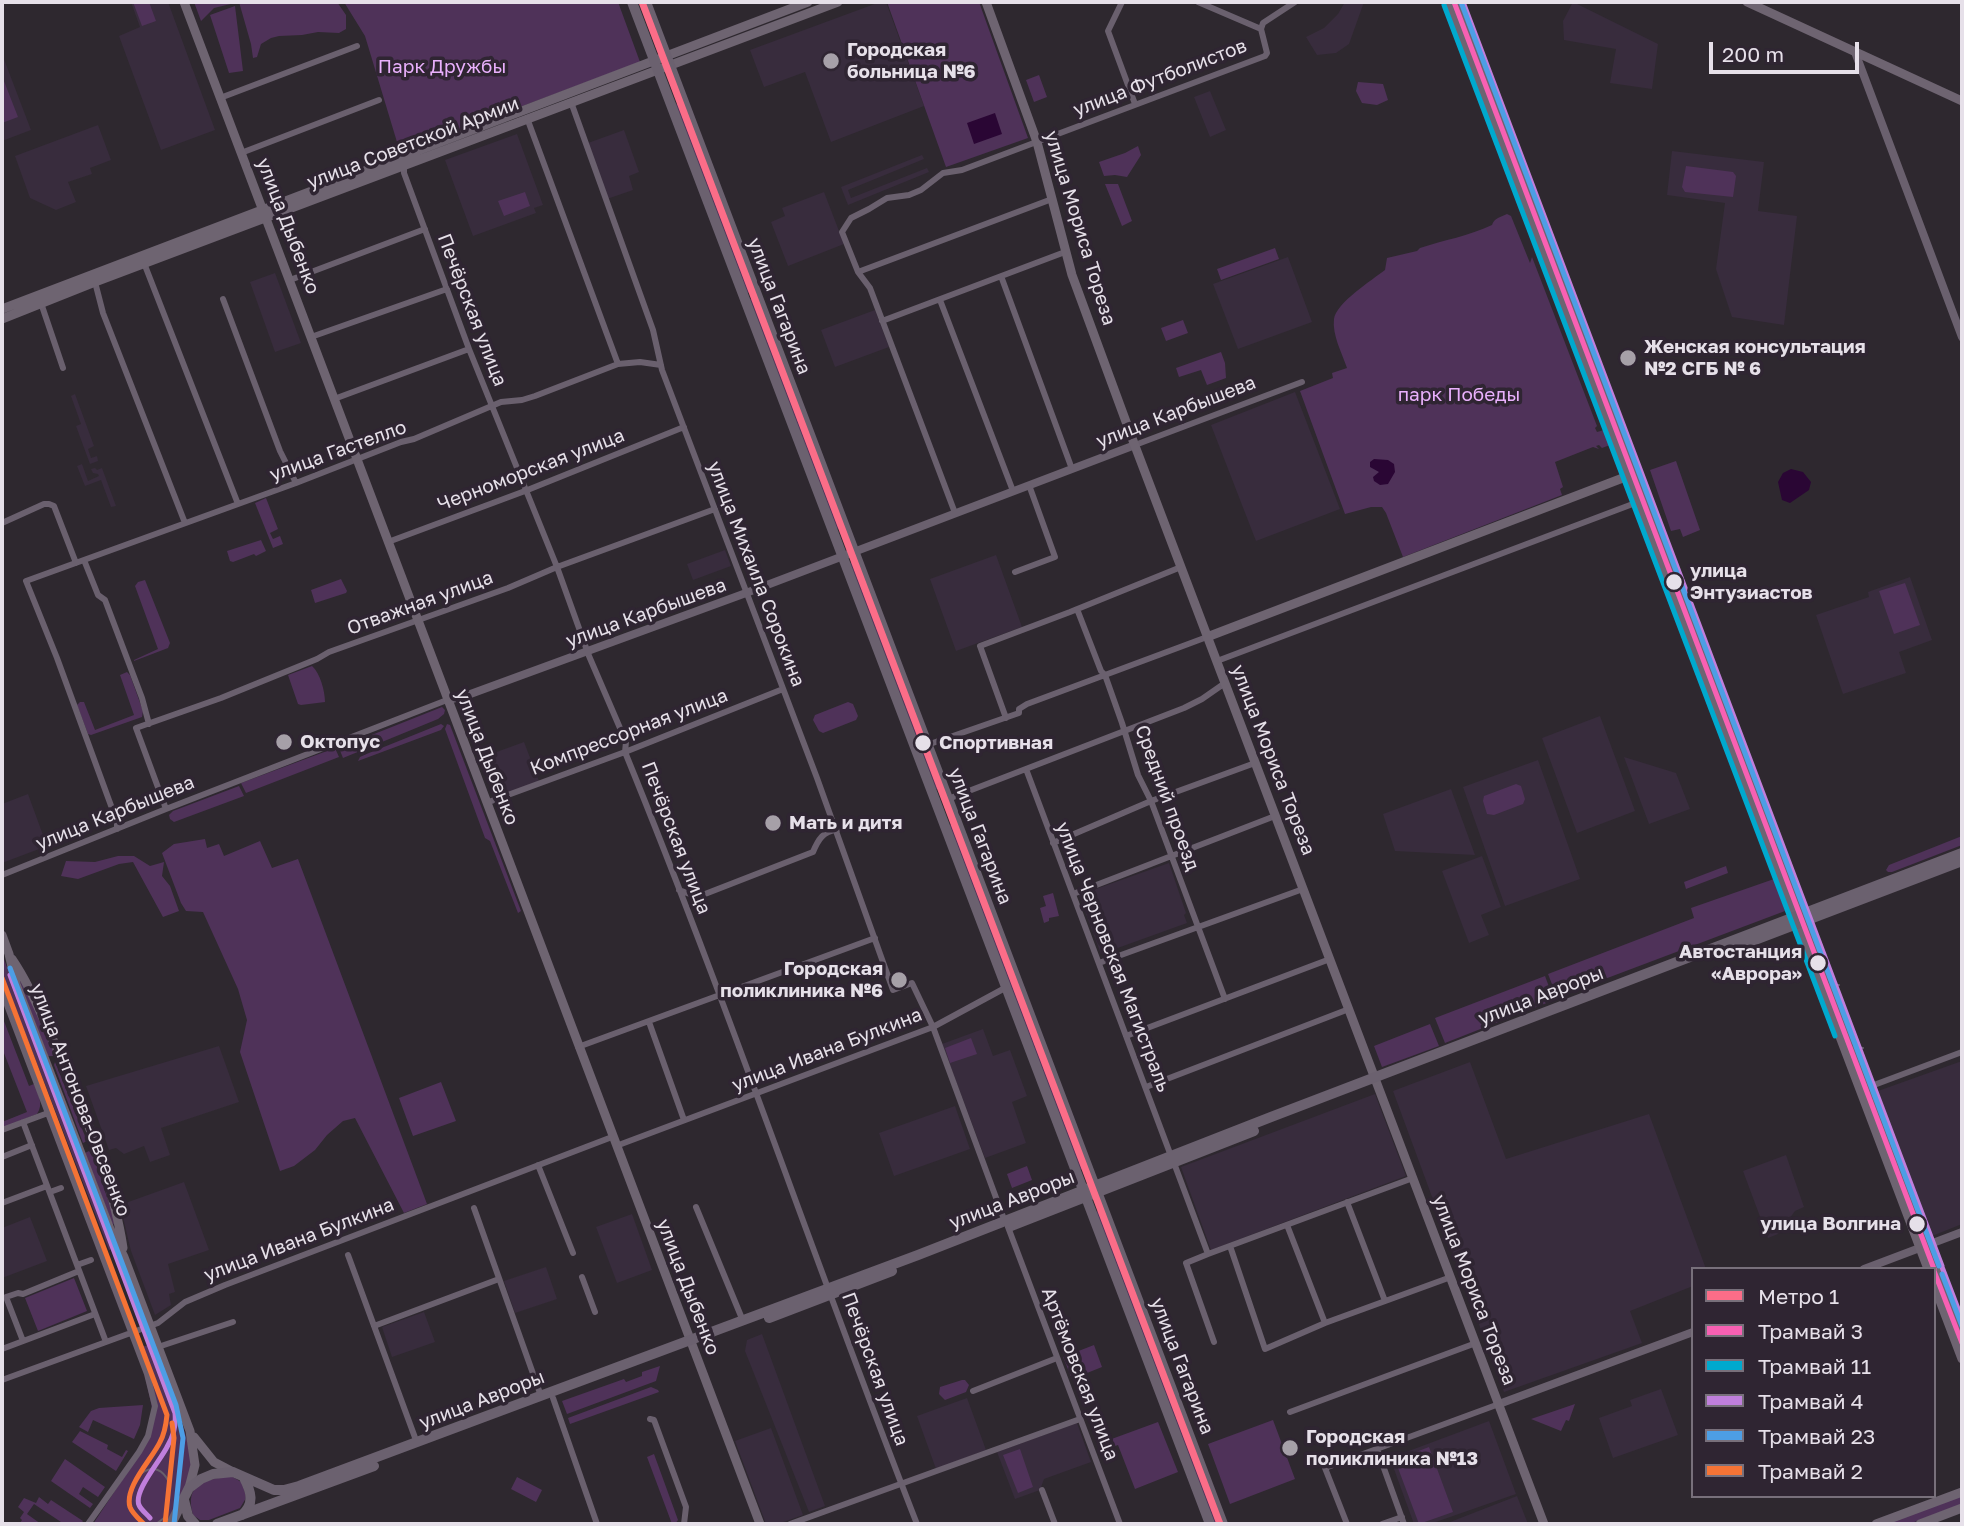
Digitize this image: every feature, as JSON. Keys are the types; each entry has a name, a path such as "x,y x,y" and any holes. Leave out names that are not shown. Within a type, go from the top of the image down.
{"main road":[{"name":"улица Дыбенко","path":"184,2 486,803 583,1046 614,1141 760,1524"},
{"name":"улица Гагарина","path":"632,2 834,534 848,554 948,799 1223,1524"},
{"name":"улица Гагарина","path":"646,2 845,530 848,554 936,804 1210,1524"},
{"name":"улица Советской Армии","path":"2,319 39,299 404,165 525,114 810,5 838,2"},
{"name":"улица Мориса Тореза","path":"986,2 1037,142 1065,253 1135,445 1544,1524"},
{"path":"1448,2 1638,502 1802,919"},
{"path":"1458,2 1934,1267"},
{"path":"1746,2 1962,101"},
{"name":"улица Советской Армии","path":"2,309 95,282 265,214 401,155 525,114 571,102 655,65"},
{"path":"670,102 682,97"},
{"path":"401,155 404,165"},
{"path":"1208,636 1628,476"},
{"path":"834,534 845,530"},
{"path":"936,804 948,799"},
{"name":"улица Авроры","path":"1802,919 1962,853"},
{"name":"улица Авроры","path":"233,1472 267,1488 284,1490 417,1443 691,1343 743,1321 1008,1228 1096,1189 1376,1080 1962,861"},
{"name":"улица Антонова-Овсеенко","path":"2,935 16,984 190,1431 195,1465 189,1488"},
{"name":"улица Антонова-Овсеенко","path":"9,954 26,980 63,1063 92,1138 117,1216 124,1257"},
{"path":"49,1069 50,1062 54,1059 63,1063"},
{"path":"76,1141 86,1145 92,1138"},
{"path":"1925,1246 1928,1267"},
{"path":"1936,1271 1962,1331"},
{"path":"1936,1290 1962,1359"},
{"name":"улица Авроры","path":"218,1524 829,1291"},
{"name":"улица Антонова-Овсеенко","path":"190,1431 209,1457 219,1466 233,1472"},
{"path":"171,1524 189,1488 207,1476 233,1472"},
{"path":"242,1515 248,1510 251,1499 244,1478"},
{"path":"1876,1524 1962,1492"},
{"path":"184,1499 188,1516 195,1524"},
{"path":"1920,1524 1962,1508"}],"street":[{"path":"1122,2 1108,31 1135,104"},
{"path":"1198,2 1261,29"},
{"name":"улица Футболистов","path":"858,272 842,232 853,216 889,197 921,190 943,173 962,170 1265,56 1267,53 1261,29 1263,23 1295,2"},
{"path":"220,98 357,46"},
{"path":"1855,52 1962,337"},
{"path":"241,153 379,100"},
{"name":"улица Михаила Сорокина","path":"571,102 653,330 661,365 837,831 893,990 912,983 933,1027"},
{"path":"525,114 618,364"},
{"name":"Печёрская улица","path":"404,165 404,173 469,349 625,742 625,752 721,995 917,1524"},
{"path":"956,513 869,286 858,272 1052,200"},
{"path":"290,280 425,229"},
{"path":"882,321 1065,253"},
{"path":"144,263 238,504"},
{"path":"1001,276 1072,469"},
{"path":"95,282 103,313 185,523"},
{"path":"311,337 447,289"},
{"path":"39,299 63,368"},
{"path":"223,299 280,451 296,483"},
{"path":"940,300 1013,491"},
{"path":"334,399 469,349"},
{"name":"улица Гастелло","path":"117,829 117,822 88,741 26,581 401,442 421,437 492,405 535,396 618,364 640,362 661,365"},
{"name":"улица Карбышева","path":"2,875 447,700 465,696 746,593 1302,382"},
{"name":"Черноморская улица","path":"388,541 525,491 684,427"},
{"path":"1015,572 1055,557 1029,485"},
{"path":"1217,661 1638,502"},
{"path":"2,523 44,504 54,506 76,563"},
{"name":"Отважная улица","path":"166,809 136,729 221,698 329,652 508,588 557,567 715,509"},
{"path":"85,560 97,595 105,600 149,724"},
{"path":"1006,718 980,646 1181,567"},
{"name":"Средний проезд","path":"1077,609 1101,671 1105,675 1139,775 1225,999"},
{"path":"927,745 1019,713 1019,709 1027,704 1208,636"},
{"path":"948,799 1193,704 1225,683"},
{"name":"Компрессорная улица","path":"486,803 625,752 783,689"},
{"path":"1053,843 1151,801 1255,763"},
{"name":"улица Черновская Магистраль","path":"1026,769 1208,1254"},
{"path":"1073,894 1275,816"},
{"path":"679,890 695,896 705,894 813,852 817,841 824,834 837,831"},
{"path":"1099,963 1303,889"},
{"path":"583,1046 875,938"},
{"path":"1126,1036 1330,959"},
{"name":"улица Ивана Булкина","path":"2,1380 150,1327 194,1297 538,1165 756,1094 933,1027 1005,988"},
{"path":"2,992 131,1334 155,1406 148,1436 139,1452 88,1524"},
{"path":"1146,1087 1349,1009"},
{"path":"649,1022 684,1119"},
{"name":"Артёмовская улица","path":"933,1027 1120,1524"},
{"path":"1866,1088 1962,1052"},
{"path":"2,1130 48,1113"},
{"path":"23,1122 106,1342"},
{"path":"2,1157 32,1145"},
{"path":"538,1165 573,1253"},
{"path":"1214,1342 1186,1263 1413,1178"},
{"path":"2,1203 48,1189 61,1188"},
{"path":"1347,1202 1385,1301"},
{"path":"696,1207 743,1321"},
{"path":"474,1208 541,1396"},
{"path":"1287,1225 1325,1323"},
{"path":"1869,1267 1962,1232"},
{"path":"1230,1246 1265,1349 1325,1323 1451,1277"},
{"path":"348,1255 417,1443"},
{"path":"23,1341 6,1297 23,1294 91,1260"},
{"path":"582,1277 595,1312"},
{"path":"374,1326 499,1279"},
{"path":"2,1349 95,1314"},
{"path":"158,1347 233,1322"},
{"path":"1347,1524 1325,1468 1691,1333"},
{"path":"1290,1412 1476,1343"},
{"path":"973,1391 1057,1359"},
{"path":"553,1398 597,1524"},
{"path":"650,1419 653,1420 686,1507 684,1524"},
{"path":"790,1524 1080,1419"},
{"path":"1377,1449 1403,1521 1382,1524"},
{"path":"1042,1490 1055,1524"}],"shaded area":[{"path":"131,2 168,2 215,130 161,150 119,36 140,27"},
{"name":"Городская больница №6","path":"886,2 924,106 831,142 805,72 764,87 750,50"},
{"path":"1345,2 1364,2 1349,44 1336,53 1317,55 1306,37 1324,28"},
{"path":"1573,2 1658,44 1652,89 1610,83 1616,49 1564,40 1563,21"},
{"path":"2,54 31,130 2,141"},
{"path":"1210,91 1226,130 1210,137 1194,97"},
{"path":"995,113 1002,134 974,144 967,123"},
{"path":"98,125 111,160 90,168 92,174 68,182 76,202 56,210 30,198 15,156"},
{"path":"624,130 639,172 629,176 633,190 607,199 588,143"},
{"path":"517,134 543,205 534,208 536,213 473,236 445,160"},
{"path":"1672,151 1764,162 1758,211 1797,216 1784,325 1732,317 1716,269 1725,203 1667,195"},
{"path":"922,155 924,159 848,190 851,198 927,168 929,172 848,205 841,187"},
{"path":"824,192 844,244 788,266 771,222 785,216 782,208"},
{"path":"1288,257 1312,322 1238,349 1213,284"},
{"path":"275,273 301,343 275,352 250,282"},
{"path":"875,310 889,347 835,367 821,330"},
{"path":"1295,392 1340,509 1256,541 1211,425"},
{"path":"75,394 94,446 88,449 91,458 97,456 98,461 90,464 76,426 81,424 71,396"},
{"path":"1374,459 1388,460 1394,464 1395,472 1388,484 1380,485 1374,481 1373,477 1379,472 1370,467 1370,462"},
{"path":"82,464 88,481 99,476 91,469 102,468 116,506 111,507 101,480 85,486 77,466"},
{"path":"1791,469 1803,472 1811,482 1809,490 1790,503 1782,500 1778,482 1783,473"},
{"path":"725,550 731,566 693,580 687,564"},
{"path":"996,555 1022,627 956,651 930,579"},
{"path":"1910,577 1932,640 1899,652 1906,673 1843,694 1816,615 1869,597 1868,592"},
{"path":"1600,716 1635,811 1577,833 1542,738"},
{"path":"524,742 539,781 495,798 480,758"},
{"path":"1624,757 1676,773 1690,809 1649,824"},
{"path":"1538,760 1580,879 1505,906 1463,787"},
{"path":"1451,789 1475,855 1395,851 1383,814"},
{"path":"28,794 47,846 2,863 2,804"},
{"path":"1482,856 1501,907 1481,915 1489,935 1469,943 1442,871"},
{"path":"1169,863 1187,923 1101,954 1079,895"},
{"path":"983,1029 993,1056 1010,1050 1027,1096 1012,1102 1026,1143 985,1158 942,1044"},
{"path":"219,1046 239,1102 161,1128 170,1155 150,1162 144,1146 124,1154 116,1148 109,1150 86,1086"},
{"path":"1962,1061 1962,1224 1932,1236 1878,1091"},
{"path":"1470,1062 1506,1159 1649,1114 1705,1267 1691,1267 1691,1287 1630,1311 1642,1343 1504,1392 1393,1091"},
{"path":"1375,1094 1406,1176 1211,1250 1181,1167"},
{"path":"955,1106 970,1149 894,1176 879,1133"},
{"path":"1786,1155 1804,1207 1795,1211 1778,1234 1768,1238 1743,1171"},
{"path":"184,1182 209,1250 168,1264 175,1292 169,1294 171,1305 155,1315 131,1251 120,1205"},
{"path":"632,1214 652,1270 617,1283 596,1227"},
{"path":"30,1217 47,1261 2,1278 2,1228"},
{"path":"546,1267 557,1299 515,1313 504,1281"},
{"path":"424,1312 435,1342 392,1357 382,1327"},
{"path":"762,1334 825,1506 809,1512 745,1351 747,1340"},
{"path":"1661,1389 1678,1435 1613,1458 1599,1418 1632,1406 1630,1400"},
{"path":"967,1398 986,1450 936,1469 917,1416"},
{"path":"1489,1421 1516,1494 1430,1524 1414,1524 1390,1458"},
{"path":"1077,1423 1091,1462 1044,1479 1040,1490 1015,1499 997,1452"},
{"path":"771,1428 803,1515 778,1524 766,1524 735,1441"},
{"path":"1517,1496 1528,1524 1445,1524"}],"green space":[{"path":"133,2 149,2 156,21 142,26"},
{"path":"194,2 239,2 214,8 201,21"},
{"path":"239,2 337,2 346,15 346,29 339,33 318,32 271,38 261,44 257,57 253,58"},
{"name":"Парк Дружбы","path":"344,2 618,2 640,62 400,152 365,36"},
{"path":"887,2 979,2 1028,138 946,167"},
{"path":"235,6 243,71 229,73 210,15"},
{"path":"1039,75 1047,97 1034,102 1026,80"},
{"path":"2,76 18,117 2,123"},
{"path":"1358,82 1383,84 1388,100 1377,105 1362,103 1356,91"},
{"path":"677,103 679,104 750,292 747,293"},
{"path":"1138,146 1141,155 1127,177 1104,176 1099,162"},
{"path":"1686,166 1733,172 1736,176 1733,197 1685,192 1682,187"},
{"path":"1105,184 1118,184 1132,221 1122,226"},
{"path":"525,192 530,206 504,216 498,201"},
{"name":"парк Победы","path":"1507,214 1511,216 1530,263 1532,257 1597,426 1595,428 1597,432 1604,430 1610,445 1602,448 1599,445 1596,446 1599,449 1593,447 1555,462 1563,487 1560,489 1562,495 1403,557 1382,507 1345,514 1300,391 1333,378 1332,373 1347,368 1334,331 1336,313 1355,292 1385,270 1387,258 1474,232 1492,225 1496,219"},
{"path":"1275,248 1279,259 1221,280 1217,269"},
{"path":"753,298 839,529 836,528 750,299"},
{"path":"1183,320 1188,333 1166,341 1161,328"},
{"path":"1221,352 1226,378 1207,385 1201,370 1179,377 1176,368"},
{"path":"1676,461 1700,530 1683,537 1680,529 1671,531 1650,470"},
{"path":"266,498 278,529 270,533 273,539 280,536 283,544 273,548 255,503"},
{"path":"261,540 266,551 256,556 254,554 230,561 227,551"},
{"path":"853,561 939,787 938,789 850,563"},
{"path":"341,579 346,593 315,603 311,590"},
{"path":"145,580 170,643 168,648 134,661 158,649 135,586"},
{"path":"1905,583 1920,625 1894,634 1879,591"},
{"path":"312,666 322,682 325,702 301,705 298,704 288,675"},
{"path":"127,672 143,711 142,717 88,734 77,705 80,702 84,702 95,730 134,715 120,675"},
{"path":"848,702 853,704 858,716 856,720 823,733 819,731 813,720 815,715"},
{"path":"442,707 444,714 438,719 343,758 339,748"},
{"path":"441,724 444,726 441,730 358,761 364,755"},
{"path":"447,724 450,725 521,911 518,913 490,841 485,838 445,729"},
{"path":"335,748 339,757 246,793 241,783"},
{"path":"1516,784 1521,786 1525,799 1523,804 1494,815 1487,814 1484,796"},
{"path":"239,786 244,796 174,822 170,819 169,815 173,811"},
{"path":"949,825 953,825 1083,1170 1080,1169"},
{"path":"1962,836 1962,845 1892,872 1886,870 1889,865"},
{"path":"205,839 207,848 219,844 224,856 260,841 272,868 298,859 427,1204 404,1213 355,1118 343,1121 315,1150 294,1166 280,1171 240,1052 247,1020 238,989 203,912 186,911 181,903 162,853 174,844"},
{"path":"118,856 134,856 150,866 164,862 162,876 170,886 179,911 163,917 133,862 119,864 78,879 61,876 66,861 95,862"},
{"path":"1726,866 1728,873 1686,889 1684,882"},
{"path":"1774,879 1785,911 1557,997 1548,974 1694,918 1691,908"},
{"path":"1053,893 1059,916 1049,918 1049,921 1044,923 1040,908 1046,906 1043,896"},
{"path":"2,954 108,1231 112,1249 109,1250 2,973"},
{"path":"1545,976 1554,1000 1445,1043 1435,1018"},
{"path":"19,980 24,984 53,1056 48,1056"},
{"path":"2,1016 29,1086 34,1084 40,1103 37,1114 2,1128 2,1122 27,1112 2,1048"},
{"path":"1430,1024 1439,1046 1382,1067 1374,1046"},
{"path":"971,1038 977,1054 950,1063 945,1048"},
{"path":"55,1062 87,1141 83,1143 54,1065"},
{"path":"441,1082 456,1121 413,1136 399,1098"},
{"path":"89,1151 93,1154 115,1222 113,1225 85,1153"},
{"path":"1027,1166 1032,1180 1012,1188 1007,1174"},
{"path":"1100,1211 1219,1524 1214,1524 1096,1212"},
{"path":"74,1278 87,1311 38,1331 25,1298"},
{"path":"151,1344 188,1443 190,1475 165,1524 93,1524 142,1450 154,1417 139,1348"},
{"path":"1094,1345 1102,1367 1072,1379 1063,1357"},
{"path":"660,1366 656,1381 567,1414 562,1401 624,1379 626,1382 642,1376 642,1372"},
{"path":"962,1380 969,1385 966,1392 945,1400 939,1394 940,1387"},
{"path":"651,1387 659,1392 570,1424 568,1418"},
{"path":"1575,1404 1569,1421 1566,1420 1561,1431 1531,1419"},
{"path":"143,1405 140,1425 134,1439 93,1420 88,1432 79,1427 91,1411 99,1408"},
{"path":"1273,1420 1295,1479 1230,1504 1208,1444"},
{"path":"1158,1422 1178,1472 1135,1489 1118,1445 1101,1451 1098,1444"},
{"path":"80,1431 108,1445 107,1449 122,1457 126,1450 128,1451 116,1471 72,1442"},
{"path":"1429,1447 1453,1512 1419,1524 1395,1460"},
{"path":"1020,1449 1033,1487 1018,1493 1003,1455"},
{"path":"654,1454 678,1520 675,1524 672,1524 647,1457"},
{"path":"65,1459 105,1487 98,1497 83,1487 79,1494 93,1504 90,1508 51,1481"},
{"path":"231,1476 243,1483 246,1498 240,1508 209,1520 200,1520 193,1515 191,1496 194,1490 205,1482"},
{"path":"517,1477 542,1490 536,1502 511,1489"},
{"path":"1962,1494 1962,1504 1909,1524 1882,1524"},
{"path":"39,1497 48,1504 51,1500 83,1521 81,1524 64,1524 34,1504 27,1514 41,1524 14,1524 22,1520 20,1518 24,1512 18,1507 24,1498 36,1503"}],"tram line":[{"name":"3","path":"1454,2 1933,1267"},
{"name":"23","path":"1461,2 1939,1266"},
{"name":"4","path":"1463,2 1942,1266"},
{"name":"11","path":"1444,5 1835,1036"},
{"name":"23","path":"10,968 176,1405 183,1438 174,1524"},
{"name":"4","path":"10,975 175,1413 172,1437 138,1499 140,1507 150,1518"},
{"name":"2","path":"2,978 167,1415 162,1439 135,1482 129,1499 131,1509 144,1524"},
{"path":"1825,978 1832,985 1839,985"},
{"path":"1845,1039 1855,1047 1863,1048"},
{"name":"4","path":"1942,1267 1962,1319"},
{"name":"23","path":"1942,1274 1962,1326"},
{"name":"3","path":"1936,1276 1962,1343"},
{"name":"2","path":"165,1524 174,1438 172,1423"},
{"path":"142,1473 150,1469 158,1470 169,1482"},
{"path":"156,1524 167,1513"}],"metro line":[{"name":"1","path":"642,2 1220,1524"}],"place":[{"name":"Городская больница №6","path":"831,61"},
{"name":"Женская консультация №2 СГБ № 6","path":"1628,358"},
{"name":"улица Энтузиастов","path":"1674,582"},
{"name":"Октопус","path":"284,742"},
{"name":"Спортивная","path":"923,743"},
{"name":"Мать и дитя","path":"773,823"},
{"name":"Автостанция «Аврора»","path":"1818,963"},
{"name":"Городская поликлиника №6","path":"899,980"},
{"name":"улица Волгина","path":"1917,1224"},
{"name":"Городская поликлиника №13","path":"1290,1448"}]}
